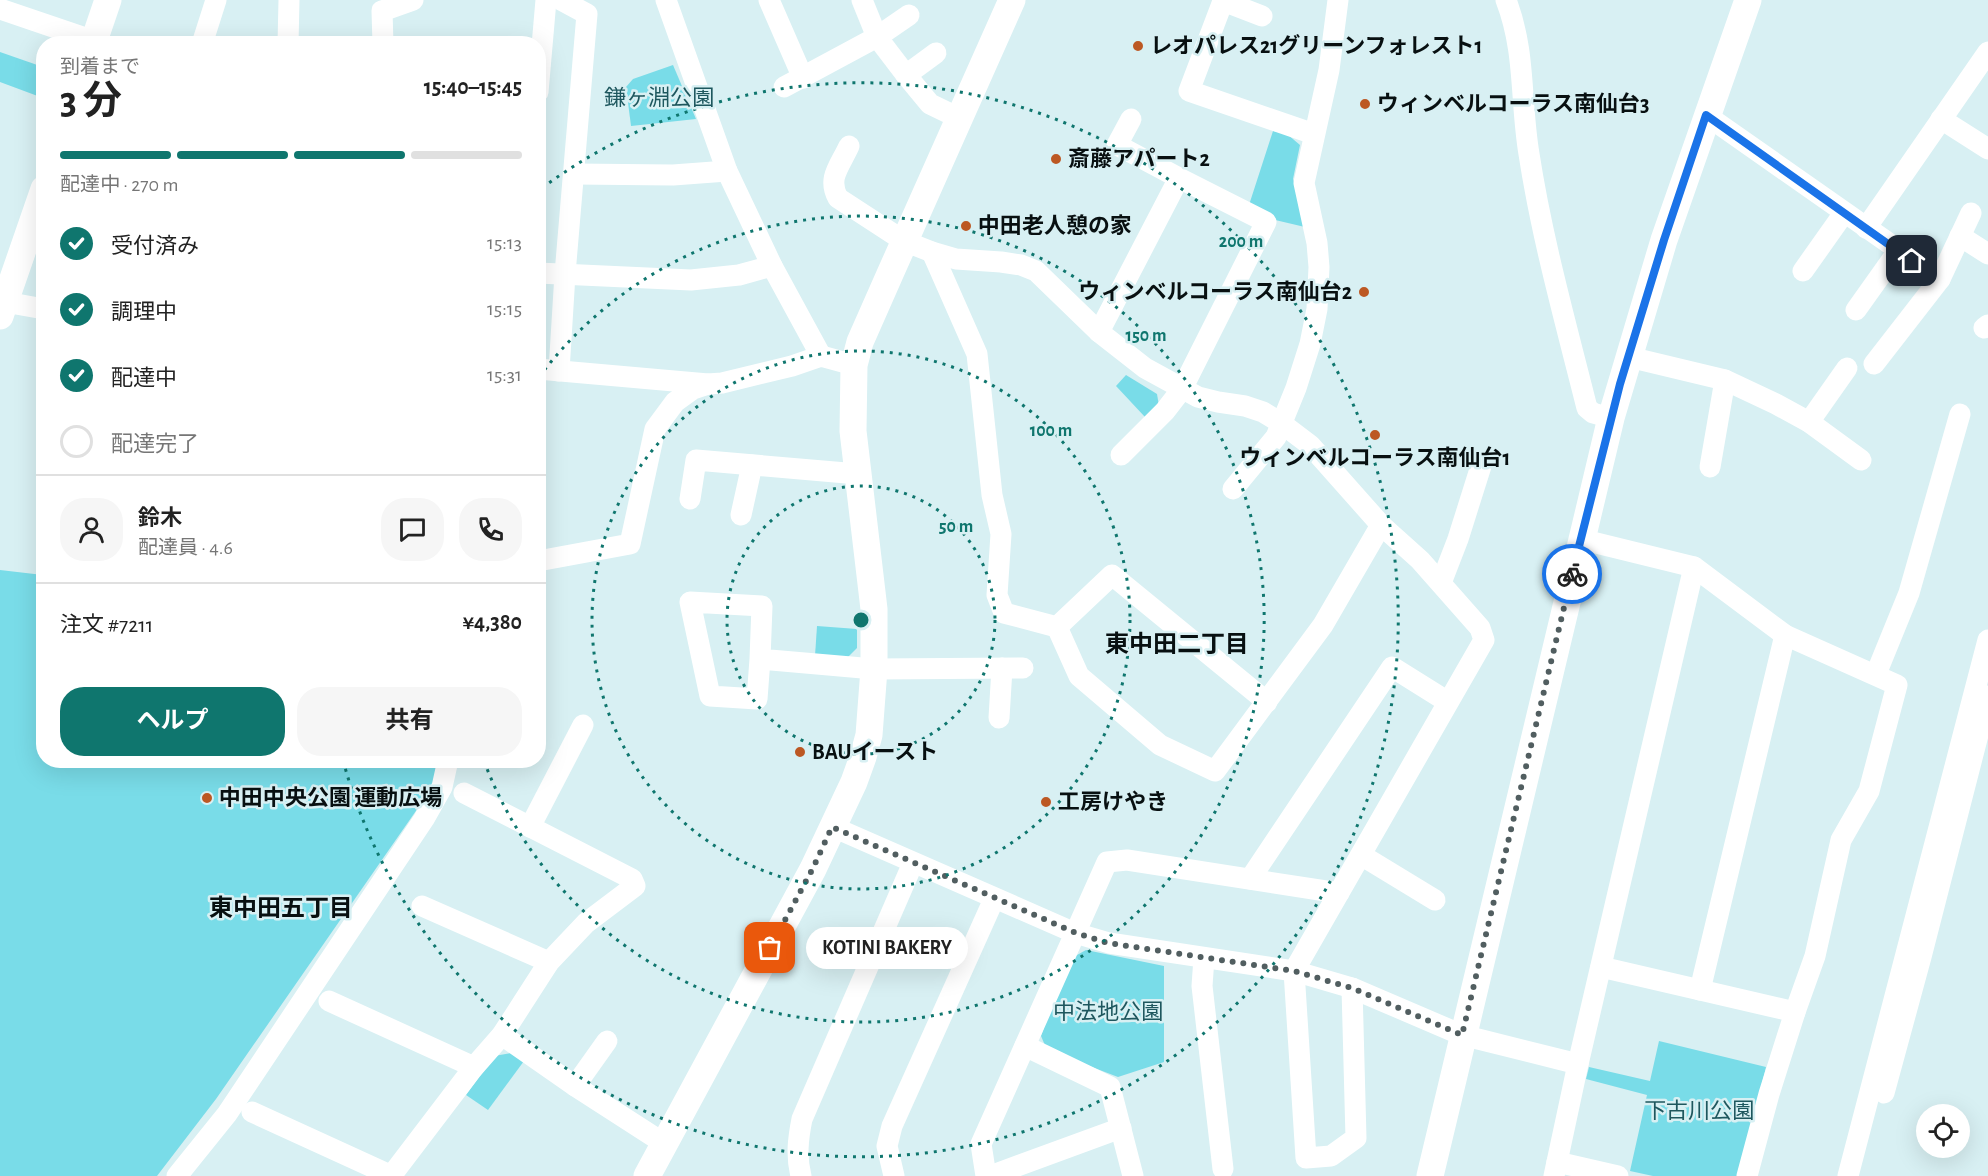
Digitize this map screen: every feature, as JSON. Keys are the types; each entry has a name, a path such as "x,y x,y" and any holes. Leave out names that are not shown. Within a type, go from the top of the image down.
{"street":[{"path":"99,36 108,0"},
{"path":"205,36 216,0"},
{"path":"288,36 289,0"},
{"path":"383,36 382,11 413,0"},
{"path":"543,36 546,0"},
{"path":"561,0 587,14 565,274 549,370 708,384 769,372 821,356 854,365"},
{"path":"666,0 727,171 772,266 821,356"},
{"path":"769,0 793,83 877,37 909,15"},
{"path":"862,0 877,37 930,104 960,118"},
{"path":"647,1176 813,868 854,782 863,757 869,735 874,669 874,609 853,431 854,365 861,342 904,241 1012,0"},
{"path":"1233,489 1276,437 1296,388 1310,344 1317,309 1319,267 1317,243 1304,183 1329,70 1338,0"},
{"path":"1506,0 1522,60 1529,153 1551,265 1587,408 1593,413 1611,418"},
{"path":"1430,1176 1580,539 1611,418 1664,240 1748,0"},
{"path":"1262,16 1223,1 1189,91 1314,134"},
{"path":"0,9 79,36"},
{"path":"1866,228 1988,52"},
{"path":"906,75 936,53"},
{"path":"1706,115 1940,279"},
{"path":"1121,455 1165,411 1182,389 1266,222 1117,145 1131,119"},
{"path":"1941,119 1988,149"},
{"path":"849,146 832,182 832,188 838,198 904,241 932,252 956,259 1021,265 1036,271 1099,333 1145,368 1198,397 1254,409 1281,423 1310,445 1382,525 1420,560 1480,628 1484,640 1294,971 1306,1158 1331,1156 1356,1138 1352,988"},
{"path":"574,174 674,176 727,171"},
{"path":"1099,333 1179,178"},
{"path":"36,211 2,306 36,308"},
{"path":"1803,271 1844,213"},
{"path":"1874,364 1940,279 1971,213"},
{"path":"1960,236 1988,254"},
{"path":"1856,310 1898,251"},
{"path":"932,252 977,354 992,495 1001,534 997,595 1004,613 1057,627"},
{"path":"546,273 691,280 739,275 772,266"},
{"path":"1629,357 1725,380 1809,422 1861,460"},
{"path":"1809,422 1847,368"},
{"path":"1710,467 1725,380"},
{"path":"546,560 630,544 655,429 675,402 693,389 708,384"},
{"path":"1876,674 1909,593 1960,414"},
{"path":"690,499 696,460 858,474"},
{"path":"741,515 752,465"},
{"path":"1440,583 1458,539 1481,466"},
{"path":"1057,627 1079,676 1160,745 1215,771 1323,625 1382,525"},
{"path":"1580,539 1694,567 1785,635 1897,685 1869,791 1841,840 1815,956 1769,1094 1748,1176"},
{"path":"1618,1176 1556,1169 1578,1064 1694,567"},
{"path":"1057,627 1112,575 1267,702"},
{"path":"690,602 762,606 760,659 758,699 710,696 690,602"},
{"path":"1700,990 1785,635"},
{"path":"1848,1176 1988,640"},
{"path":"760,659 874,669 1023,668"},
{"path":"1250,879 1392,667 1448,702"},
{"path":"999,718 1002,668"},
{"path":"1862,1176 1922,957 1988,696"},
{"path":"530,827 583,725"},
{"path":"177,1176 227,1114 424,819 442,787 446,768"},
{"path":"252,1112 392,1176 474,1067 502,1035 549,962 586,923 634,885 632,879 464,793"},
{"path":"832,827 1076,933 1108,943 1294,971 1352,988 1462,1035 1578,1064"},
{"path":"1361,855 1435,900"},
{"path":"1121,1128 988,1176 981,1144 1107,862 1127,860 1339,893"},
{"path":"801,1176 797,1142 802,1119 913,863"},
{"path":"894,1176 887,1146 892,1126 994,899"},
{"path":"422,906 549,962"},
{"path":"1204,958 1202,986 1223,1169"},
{"path":"1601,967 1795,1012"},
{"path":"329,1001 474,1067"},
{"path":"502,1035 575,1086 665,1143"},
{"path":"575,1086 607,1041"},
{"path":"1025,1046 1110,1087 1133,1176"}],"green space":[{"path":"0,52 36,65 36,95 0,82"},
{"name":"鎌ヶ淵公園","path":"673,65 696,119 631,126 626,87 633,79"},
{"path":"1273,131 1287,134 1300,145 1293,179 1309,228 1271,219 1249,205"},
{"path":"1126,375 1157,394 1159,406 1145,417 1116,386"},
{"path":"0,570 36,574 36,768 437,768 436,782 216,1099 157,1176 0,1176"},
{"path":"817,626 857,629 857,648 846,659 815,656"},
{"name":"中法地公園","path":"1086,950 1164,966 1164,1062 1118,1077 1047,1050 1041,1036 1068,960"},
{"name":"下古川公園","path":"1659,1041 1766,1067 1739,1176 1653,1176 1630,1171 1647,1095 1586,1079 1589,1067 1650,1081"},
{"path":"511,1053 524,1061 488,1110 466,1095 494,1056"}],"way so far":[{"path":"770,948 832,827 1076,933 1108,943 1294,971 1352,988 1462,1035 1572,574"}],"place":[{"name":"レオパレス21グリーンフォレスト1","path":"1138,46"},
{"name":"ウィンベルコーラス南仙台3","path":"1365,104"},
{"name":"斎藤アパート2","path":"1056,159"},
{"name":"中田老人憩の家","path":"966,226"},
{"name":"ウィンベルコーラス南仙台2","path":"1364,292"},
{"name":"ウィンベルコーラス南仙台1","path":"1375,435"},
{"name":"BAUイースト","path":"800,752"},
{"name":"中田中央公園 運動広場","path":"207,798"},
{"name":"工房けやき","path":"1046,802"},
{"name":"KOTINI BAKERY","path":"770,948"}],"district":[{"name":"東中田二丁目","path":"1177,645"},
{"name":"東中田五丁目","path":"281,909"}],"route":[{"path":"1572,574 1620,384 1664,240 1706,115 1912,261"}]}
